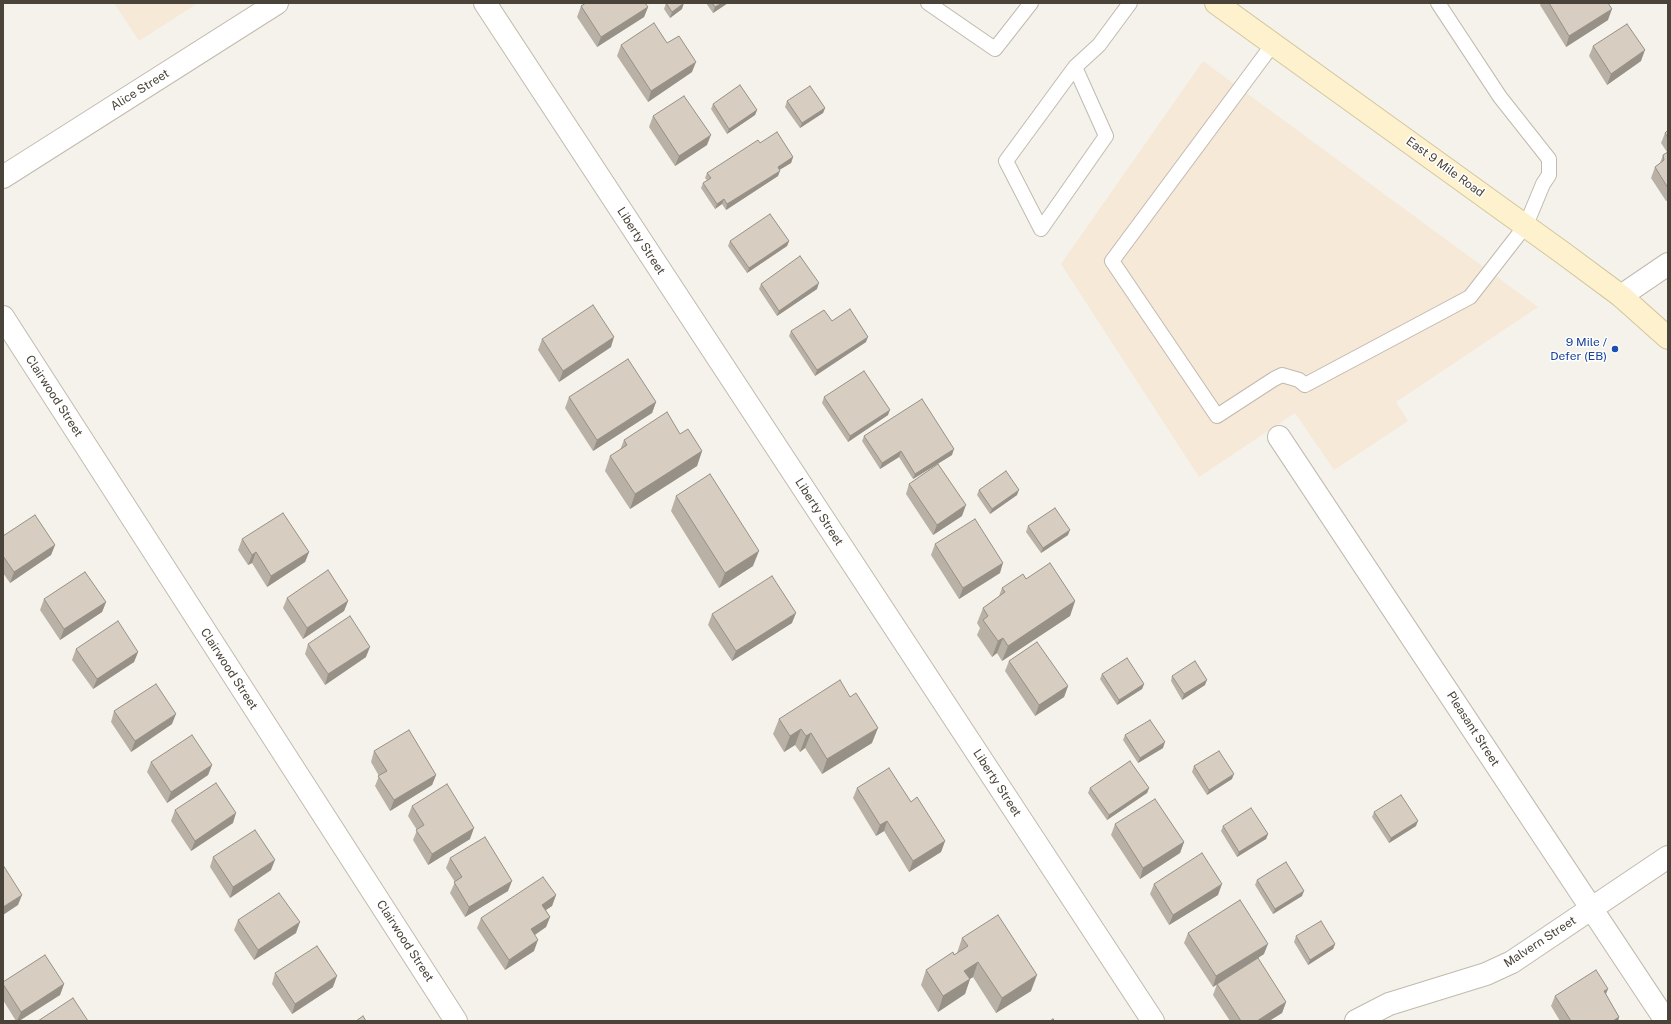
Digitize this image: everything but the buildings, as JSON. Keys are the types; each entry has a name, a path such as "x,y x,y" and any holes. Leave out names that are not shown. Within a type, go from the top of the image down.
{"main road":[{"name":"East 9 Mile Road","path":"1216,3 1526,225 1621,296 1668,338"}],"street":[{"name":"Alice Street","path":"3,177 277,3"},
{"name":"Liberty Street","path":"485,3 1153,1021"},
{"path":"1621,296 1668,264"},
{"name":"Clairwood Street","path":"3,317 456,1021"},
{"name":"Pleasant Street","path":"1279,437 1666,1021"},
{"name":"Malvern Street","path":"1356,1021 1389,1004 1486,974 1512,962 1668,857"}],"lane":[{"path":"928,3 995,49 1032,3"},
{"path":"1075,67 1106,136 1041,229 1006,161 1075,67 1099,45 1130,3"},
{"path":"1272,44 1112,262 1217,416 1282,375 1299,380 1305,385 1470,297 1526,225 1543,184 1549,175 1548,159 1500,97 1438,3"}],"shaded area":[{"path":"114,3 198,3 139,41"},
{"path":"1203,61 1538,307 1396,402 1408,421 1334,470 1295,413 1199,477 1061,264"}],"place":[{"name":"9 Mile / Defer (EB)","path":"1615,349"}]}
